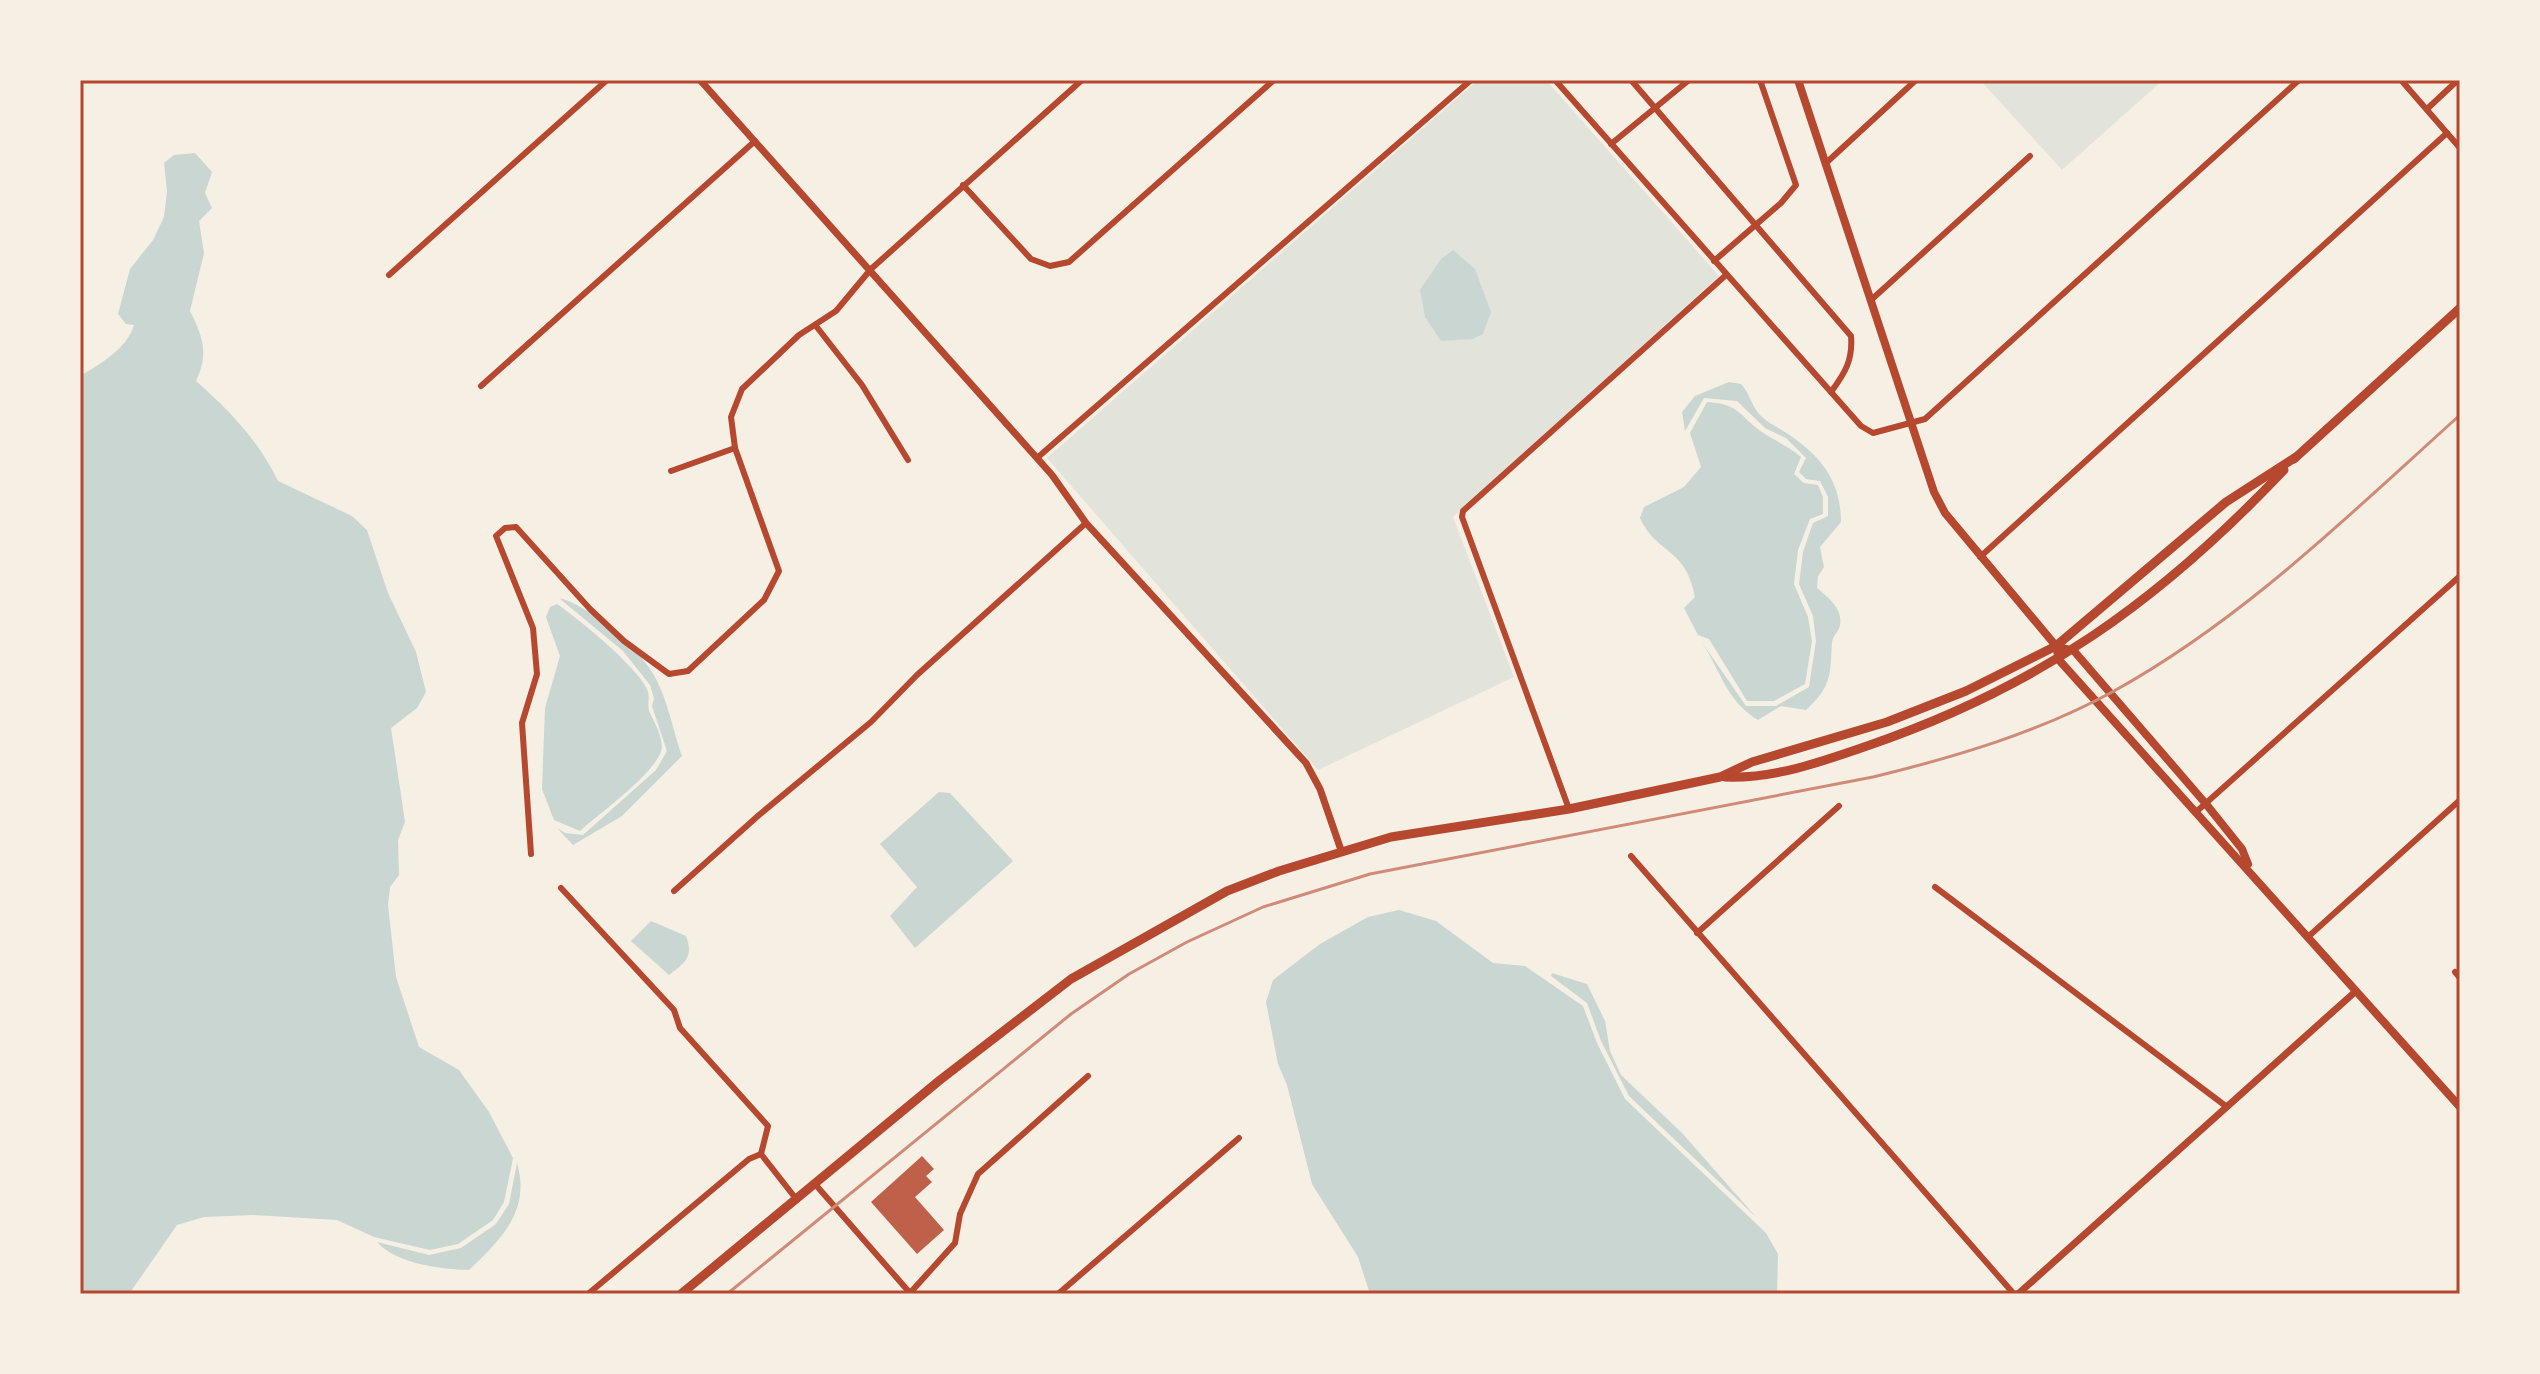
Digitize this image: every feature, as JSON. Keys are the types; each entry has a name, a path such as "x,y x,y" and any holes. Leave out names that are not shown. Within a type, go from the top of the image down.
{"main road":[{"path":"1798,80 1911,422 1945,513 2056,646 2059,660 2250,868 2460,1107"},
{"path":"1720,777 1754,778 1882,741 1932,723 2074,651 2152,593 2240,516 2296,457 2460,308"},
{"path":"681,1294 940,1080 1071,979 1227,891 1341,850 1451,825 1569,809 1720,777 1752,762 1887,722 1954,696 2056,646 2226,502 2296,457"},
{"path":"2056,646 2074,651 2206,804 2242,849 2250,868"}],"street":[{"path":"389,275 607,80"},
{"path":"700,80 1037,458 1086,523 1306,763 1320,789 1341,850"},
{"path":"531,854 522,723 537,674 533,628 496,536 505,528 516,527 624,641 669,674 688,671 764,600 779,571 735,448 731,417 742,389 799,335 836,311 871,269 1082,80"},
{"path":"963,185 1031,259 1050,266 1069,262 1274,80"},
{"path":"1037,458 1471,80"},
{"path":"1555,80 1861,426 1873,433 1925,419 2299,80"},
{"path":"1631,80 1755,225 1835,312 1851,336 1853,354 1846,372 1831,392"},
{"path":"1611,144 1689,80"},
{"path":"1714,261 1781,203 1796,185 1760,80"},
{"path":"1826,163 1916,80"},
{"path":"2401,80 2460,148"},
{"path":"2427,109 2458,80"},
{"path":"1980,557 2447,133"},
{"path":"481,386 755,141"},
{"path":"1871,300 2030,156"},
{"path":"1569,809 1462,517 1463,511 1726,275"},
{"path":"816,326 862,385 908,460"},
{"path":"671,471 735,448"},
{"path":"674,891 871,722 917,675 1086,523"},
{"path":"2196,812 2460,576"},
{"path":"2453,582 2460,589"},
{"path":"2309,936 2460,800"},
{"path":"1697,933 1839,806"},
{"path":"1631,856 2016,1294 2356,991"},
{"path":"1935,887 2227,1107"},
{"path":"561,888 674,1010 680,1028 768,1126 761,1154"},
{"path":"815,1184 911,1294 955,1243 960,1214 978,1174 1088,1076"},
{"path":"1058,1294 1239,1138"},
{"path":"761,1154 797,1200"},
{"path":"588,1294 749,1159 761,1154"}],"shaded area":[{"path":"1478,80 1546,80 1719,276 1453,517 1514,677 1318,770 1047,458"},
{"path":"1980,80 2163,80 2062,170"},
{"path":"195,153 212,172 205,193 212,208 199,221 204,253 190,311 203,346 196,381 242,427 262,452 278,481 352,516 367,530 388,593 416,652 426,692 417,708 391,728 405,822 398,840 399,875 390,887 388,905 396,977 419,1047 459,1070 489,1112 513,1158 504,1202 493,1220 458,1244 430,1250 374,1237 337,1220 253,1215 204,1217 177,1225 129,1294 80,1294 80,376 112,355 130,334 134,325 126,324 118,314 130,269 153,240 164,217 167,191 164,163 174,155"},
{"path":"1453,250 1475,269 1491,312 1483,334 1472,339 1441,341 1425,317 1420,290 1441,259"},
{"path":"1729,382 1741,384 1761,416 1800,442 1819,461 1833,482 1840,507 1841,522 1820,547 1824,567 1818,576 1817,588 1834,604 1840,619 1832,642 1825,687 1806,710 1781,706 1758,720 1738,704 1701,641 1746,706 1776,706 1809,687 1816,641 1813,616 1799,584 1803,552 1813,523 1828,516 1828,497 1820,481 1806,479 1799,472 1806,458 1786,438 1765,428 1737,401 1704,398 1685,431 1682,412 1695,396"},
{"path":"1707,402 1733,408 1762,432 1801,457 1794,474 1804,483 1818,485 1823,497 1823,514 1810,519 1798,550 1794,584 1808,617 1812,641 1805,684 1774,701 1747,701 1709,639 1698,635 1684,608 1695,597 1691,581 1678,560 1654,539 1640,518 1644,507 1684,487 1701,467 1690,433"},
{"path":"559,598 596,617 643,660 661,689 682,756 622,816 573,845 557,828 565,833 583,835 656,770 667,751 652,706 654,698 650,685 623,651"},
{"path":"557,604 606,644 640,679 647,689 649,710 662,744 660,754 645,774 580,831 554,820 542,789 545,708 560,656 546,617 550,607"},
{"path":"939,792 950,793 1013,861 915,948 890,916 917,887 880,844"},
{"path":"1399,910 1436,921 1493,963 1525,966 1583,1006 1597,1043 1625,1099 1766,1233 1778,1254 1777,1294 1370,1294 1358,1257 1312,1184 1287,1085 1278,1064 1266,1002 1273,980 1320,944 1368,917"},
{"path":"651,921 686,936 689,949 686,959 669,975 631,941"},
{"path":"1552,973 1587,984 1605,1021 1610,1051 1621,1075 1682,1133 1756,1217 1629,1096 1601,1041 1587,1003 1551,976"},
{"path":"517,1163 520,1195 516,1210 502,1235 469,1270 432,1267 407,1260 377,1242 429,1255 461,1248 496,1224 509,1204"}],"building":[{"path":"922,1156 934,1169 926,1176 932,1182 915,1197 944,1230 917,1254 871,1202"}],"railway":[{"path":"727,1294 1071,1014 1129,974 1187,942 1263,907 1370,874 1873,777 1966,752 2057,719 2162,663 2252,598 2460,415"}]}
